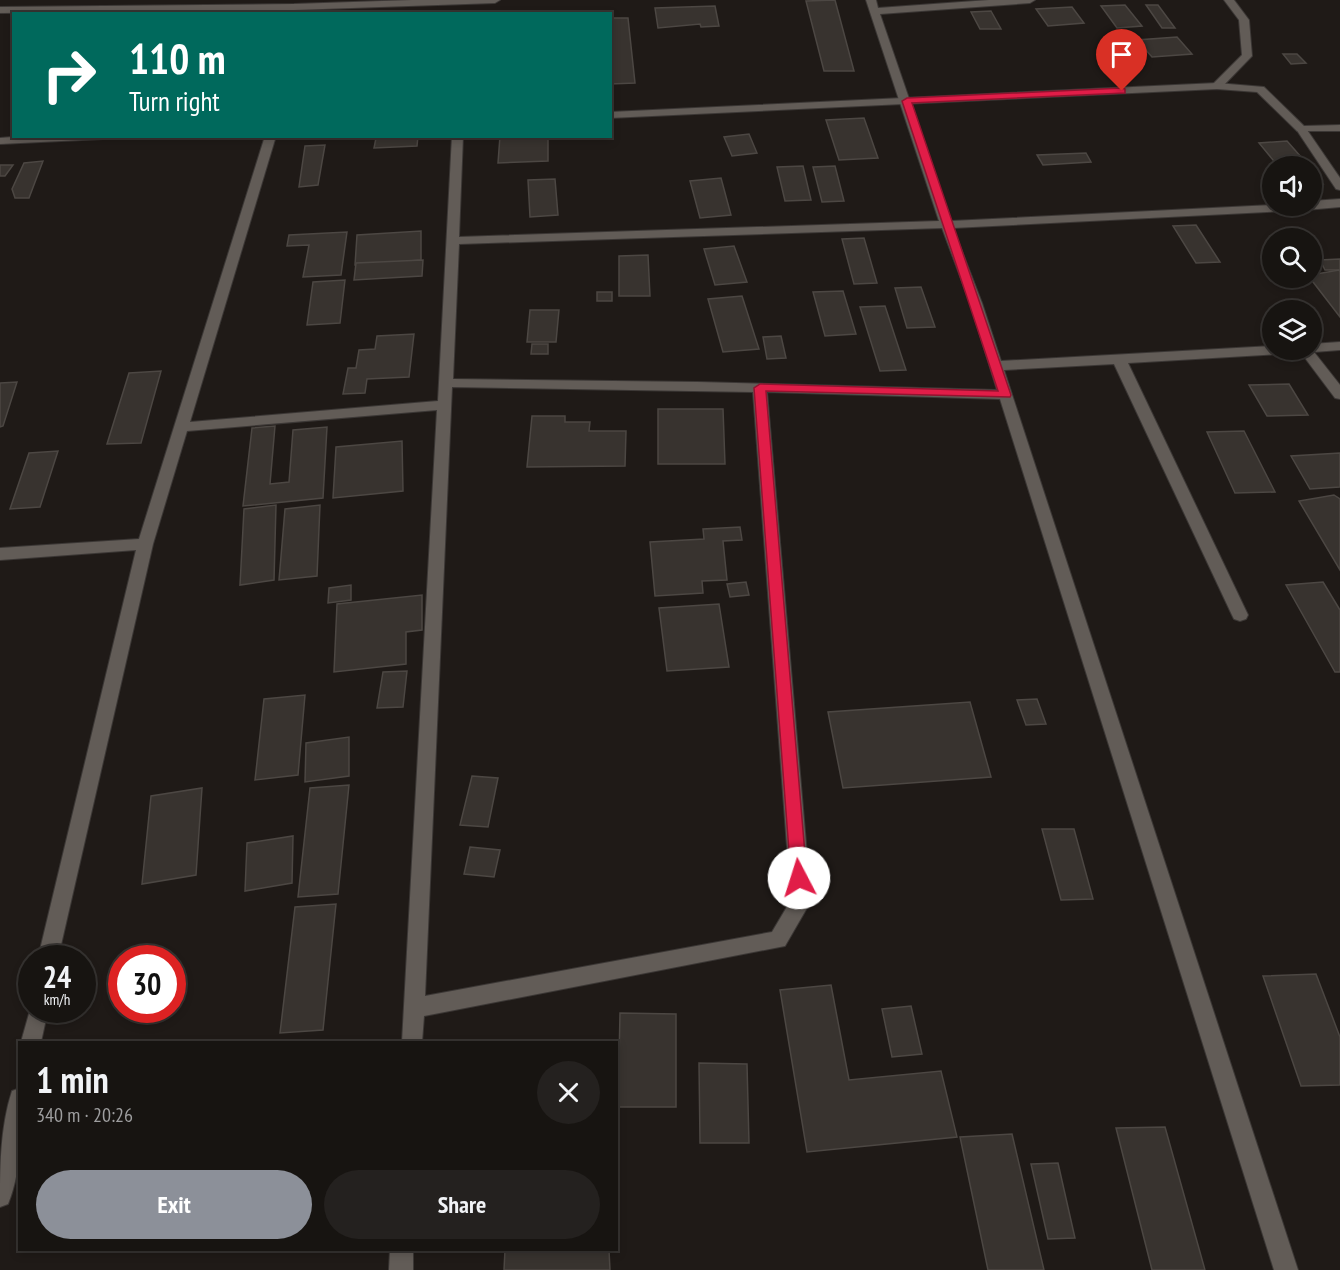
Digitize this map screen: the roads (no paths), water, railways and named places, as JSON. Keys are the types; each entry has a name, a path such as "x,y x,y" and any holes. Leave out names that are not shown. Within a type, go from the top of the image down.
{"street":[{"path":"0,10 13,5 294,7 495,0"},
{"path":"1030,0 873,6 907,101 946,224 976,303 1286,1270"},
{"path":"1217,86 1247,56 1244,20 1230,0"},
{"path":"612,115 1217,86 1260,89 1301,129 1340,188"},
{"path":"1301,129 1340,128"},
{"path":"0,141 62,138"},
{"path":"51,945 145,544 270,138"},
{"path":"412,1041 458,138"},
{"path":"1322,204 1340,203"},
{"path":"452,241 946,224 1262,209"},
{"path":"1322,347 1340,346"},
{"path":"996,366 1262,351"},
{"path":"1119,359 1240,615"},
{"path":"1314,360 1340,395"},
{"path":"445,383 1005,395"},
{"path":"414,1008 777,940 801,901 760,388"},
{"path":"181,427 444,405"},
{"path":"0,554 145,544"},
{"path":"31,1041 35,1023"},
{"path":"0,1196 18,1110"},
{"path":"401,1270 402,1251"}]}
